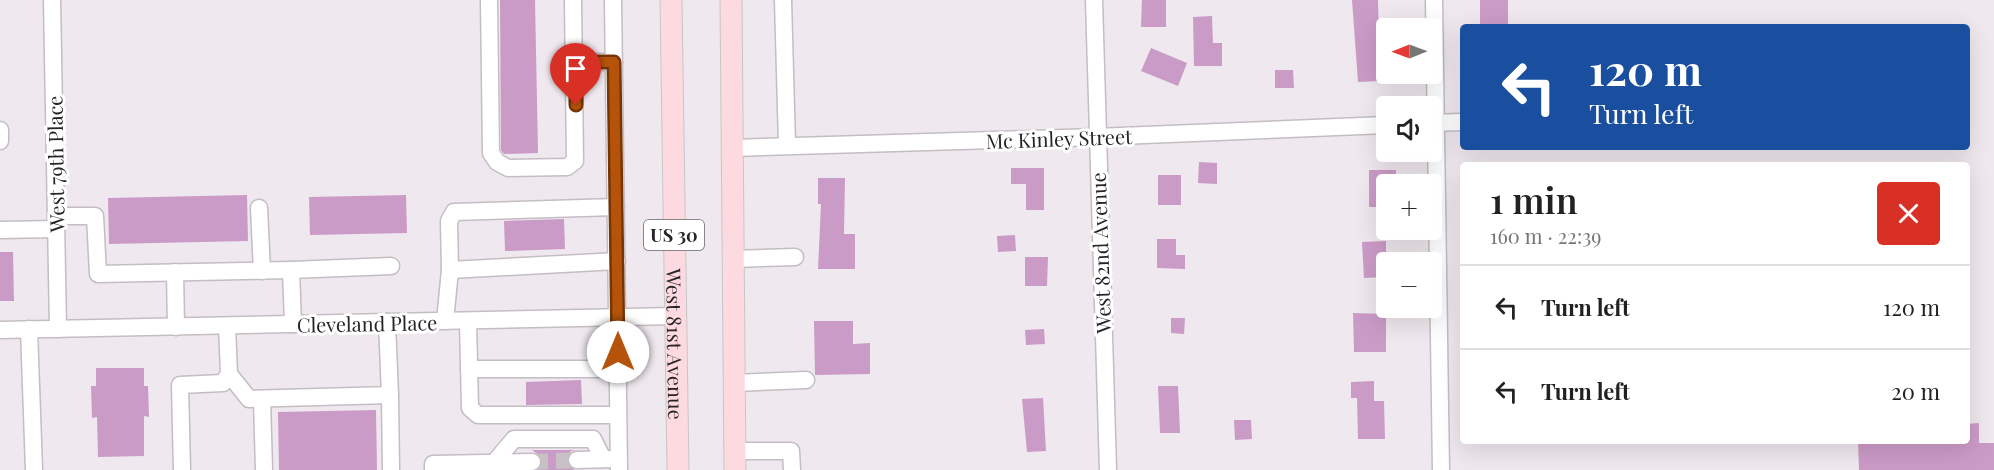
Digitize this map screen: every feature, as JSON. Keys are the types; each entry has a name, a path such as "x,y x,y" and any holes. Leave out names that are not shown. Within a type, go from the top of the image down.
{"main road":[{"name":"West 81st Avenue","path":"671,0 678,470"},
{"name":"US 30","path":"731,0 735,460"}],"street":[{"name":"West 79th Place","path":"52,0 58,329"},
{"path":"489,0 491,153 497,162 508,168 567,167 575,161 576,62 573,0"},
{"path":"613,0 618,318 618,415 613,463"},
{"path":"783,0 787,145"},
{"name":"West 82nd Avenue","path":"1094,0 1096,137 1108,470"},
{"path":"1433,96 1434,0"},
{"path":"576,62 614,62"},
{"path":"1442,123 1460,122"},
{"name":"Mc Kinley Street","path":"732,148 1376,125"},
{"path":"0,130 0,141"},
{"path":"1434,162 1441,470"},
{"path":"445,321 450,270 449,221 454,212 616,207"},
{"path":"259,208 262,271"},
{"path":"0,230 95,216 98,274 391,266"},
{"path":"734,259 795,257"},
{"path":"450,270 617,261"},
{"path":"291,270 293,324"},
{"path":"175,272 176,327"},
{"name":"Cleveland Place","path":"0,330 675,316"},
{"path":"468,321 470,408 478,415 618,415"},
{"path":"387,322 391,470"},
{"path":"182,470 180,385 223,383 229,374 227,326"},
{"path":"29,329 34,470"},
{"path":"469,369 618,369"},
{"path":"229,374 249,399 390,395"},
{"path":"735,383 806,380"},
{"path":"262,399 264,470"},
{"path":"494,467 514,439 593,439 613,463"},
{"path":"735,460 791,451 792,470"},
{"path":"577,460 613,463"},
{"path":"433,470 433,464 494,467 532,462"}],"building":[{"path":"500,0 535,0 538,153 504,154 501,150"},
{"path":"1142,0 1166,0 1166,27 1141,27"},
{"path":"1352,0 1378,0 1376,81 1358,82"},
{"path":"1480,0 1508,0 1508,24 1480,24"},
{"path":"1212,16 1213,43 1222,43 1222,66 1194,66 1193,17"},
{"path":"1151,48 1187,63 1178,86 1141,71"},
{"path":"1275,70 1293,70 1294,88 1275,88"},
{"path":"1199,162 1217,163 1217,184 1198,183"},
{"path":"1011,168 1044,168 1044,210 1026,210 1026,184 1011,184"},
{"path":"1369,170 1396,170 1396,174 1376,174 1376,207 1369,207"},
{"path":"1158,175 1181,175 1181,205 1158,205"},
{"path":"818,178 845,178 844,234 855,234 855,269 818,269 821,204 818,204"},
{"path":"247,195 248,241 109,244 108,198"},
{"path":"406,195 407,233 310,235 309,197"},
{"path":"564,219 565,249 505,251 504,221"},
{"path":"1015,235 1016,251 998,252 997,236"},
{"path":"1157,239 1176,239 1176,255 1185,255 1185,269 1157,268"},
{"path":"1386,241 1386,252 1376,252 1376,277 1364,278 1362,242"},
{"path":"0,252 13,252 14,301 0,301"},
{"path":"1025,257 1048,257 1047,286 1025,286"},
{"path":"1353,313 1376,314 1376,318 1386,318 1386,352 1354,352"},
{"path":"1171,318 1185,318 1184,334 1171,333"},
{"path":"814,321 853,321 853,344 870,343 870,374 815,375"},
{"path":"1044,329 1045,344 1026,345 1025,330"},
{"path":"96,368 144,368 144,386 148,386 149,417 144,416 144,456 98,457 97,417 92,418 91,386 96,386"},
{"path":"581,380 582,404 526,405 526,382"},
{"path":"1374,381 1374,401 1384,401 1385,439 1358,439 1357,398 1351,398 1351,382"},
{"path":"1158,386 1178,386 1180,433 1160,433"},
{"path":"1043,398 1046,451 1027,452 1022,399"},
{"path":"376,410 377,470 279,470 278,412"},
{"path":"1234,420 1251,420 1252,439 1235,440"},
{"path":"1979,423 1979,443 1994,443 1994,470 1859,470 1858,444 1970,444 1970,424"},
{"path":"532,450 577,450 571,451 567,460 568,466 575,470 538,470 542,462 541,457"}],"tunnel":[{"path":"532,462 577,460"}],"route":[{"path":"576,105 576,62 614,62 618,352"}]}
